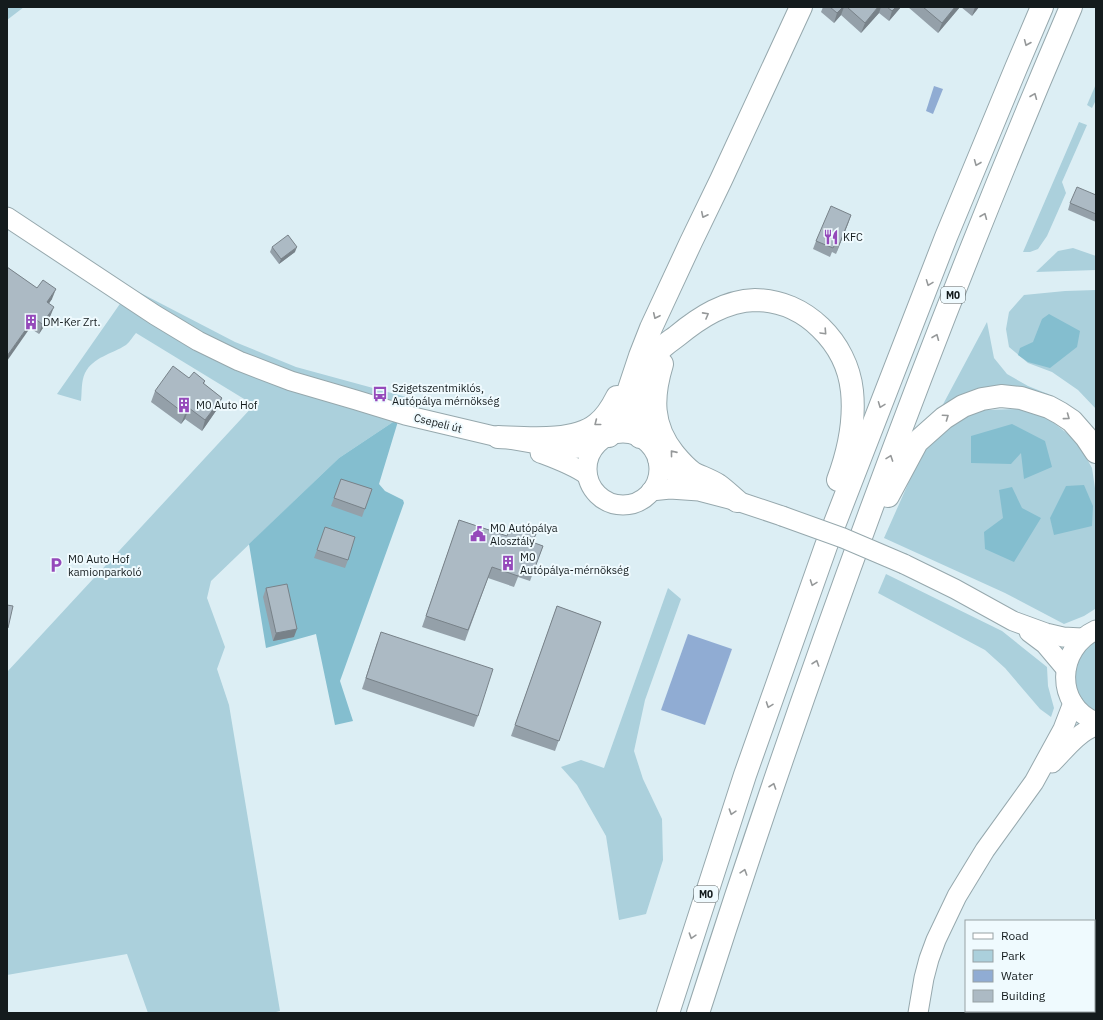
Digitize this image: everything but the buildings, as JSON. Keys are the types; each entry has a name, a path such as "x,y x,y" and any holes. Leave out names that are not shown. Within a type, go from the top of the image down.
{"highway":[{"path":"601,441 620,416 650,328 721,180 801,7"},
{"name":"M0","path":"668,1013 744,775 826,546 946,237 1042,7"},
{"name":"M0","path":"698,1013 762,815 842,587 930,352 1042,75 1072,7"},
{"path":"640,437 636,408 646,375 661,349 693,323 708,313 741,302 754,300 782,304 811,318 837,347 846,364 852,391 853,408 850,435 844,465 831,501 826,546"},
{"path":"680,334 664,357 657,380 655,405 658,425 668,446 678,460 693,472 718,485 737,501"},
{"path":"498,437 520,438 567,436 581,433 597,424 610,410 640,356"},
{"path":"842,587 917,442 944,418 963,406 982,399 1001,396 1021,398 1049,407 1072,420 1096,452"}],"street":[{"name":"Csepeli út","path":"7,217 148,310 198,341 239,361 291,381 405,415 498,437 566,449 601,441"},
{"path":"619,433 640,437 648,443 654,451 658,461 659,472 656,482 651,491 643,499 633,504 611,504 596,493 590,486 587,475 589,455 601,441 619,433"},
{"name":"Csepeli út","path":"498,437 562,462 587,475"},
{"path":"658,461 665,468 680,477 737,501"},
{"path":"651,491 670,489 699,491 737,501 843,538 904,564 1013,620 1046,633 1063,637 1089,634"},
{"path":"1013,620 1045,644 1066,669"},
{"path":"1089,634 1074,647 1069,658 1065,678 1066,687 1073,703 1086,716 1096,722"},
{"path":"918,1013 929,959 936,940 957,896 985,850 1034,782 1063,730 1073,703"},
{"path":"1034,782 1073,741 1088,729 1096,726"}],"green space":[{"path":"7,7 24,7 7,20"},
{"path":"1096,84 1096,100 1092,108 1087,105"},
{"path":"1079,122 1087,125 1062,182 1066,193 1047,236 1038,249 1030,252 1023,252"},
{"path":"1073,248 1096,256 1096,270 1036,272 1058,251"},
{"path":"131,288 235,342 296,367 406,397 399,418 339,458 211,581 207,598 225,647 217,669 229,705 280,1011 272,1013 148,1013 127,954 7,975 7,672 254,405 136,333 126,345 98,359 88,368 83,380 81,401 57,394"},
{"path":"1096,290 1096,409 1078,390 1052,372 1028,363 1009,347 1006,329 1009,312 1024,295"},
{"path":"987,322 994,358 1007,374 1028,386 1048,394 1065,409 1046,399 940,410"},
{"path":"1019,409 1046,417 1077,441 1092,468 1096,495 1095,609 1084,616 1064,624 1005,593 884,538 928,439 958,416 984,410"},
{"path":"886,574 1002,631 1047,667 1048,686 1054,708 1051,717 1040,709 1005,668 985,650 878,593"},
{"path":"668,588 681,599 645,700 634,751 643,779 662,819 663,860 646,914 619,920 606,836 577,785 561,767 581,760 604,768"},
{"path":"1096,636 1096,713 1085,705 1077,693 1073,679 1074,664"}],"shaded area":[{"path":"1049,314 1080,331 1077,347 1050,368 1028,362 1018,355 1020,348 1033,342 1042,319"},
{"path":"399,418 379,484 385,491 403,500 404,503 340,681 353,721 335,725 316,634 266,648 249,544 339,458"},
{"path":"1012,424 1045,441 1052,467 1024,479 1021,453 1011,464 971,463 971,436"},
{"path":"1084,485 1093,506 1092,526 1054,535 1050,518 1066,486"},
{"path":"1012,487 1022,508 1041,518 1014,562 985,549 984,532 1003,518 999,490"}],"water":[{"path":"934,86 943,89 933,114 926,111"},
{"path":"688,634 732,649 705,725 661,710"}],"place":[{"name":"KFC","path":"831,237"},
{"name":"DM-Ker Zrt.","path":"31,322"},
{"name":"Szigetszentmiklós, Autópálya mérnökség","path":"380,394"},
{"name":"M0 Auto Hof","path":"184,405"},
{"name":"M0 Autópálya Alosztály","path":"478,534"},
{"name":"M0 Autópálya-mérnökség","path":"508,563"},
{"name":"M0 Auto Hof kamionparkoló","path":"56,565"}]}
